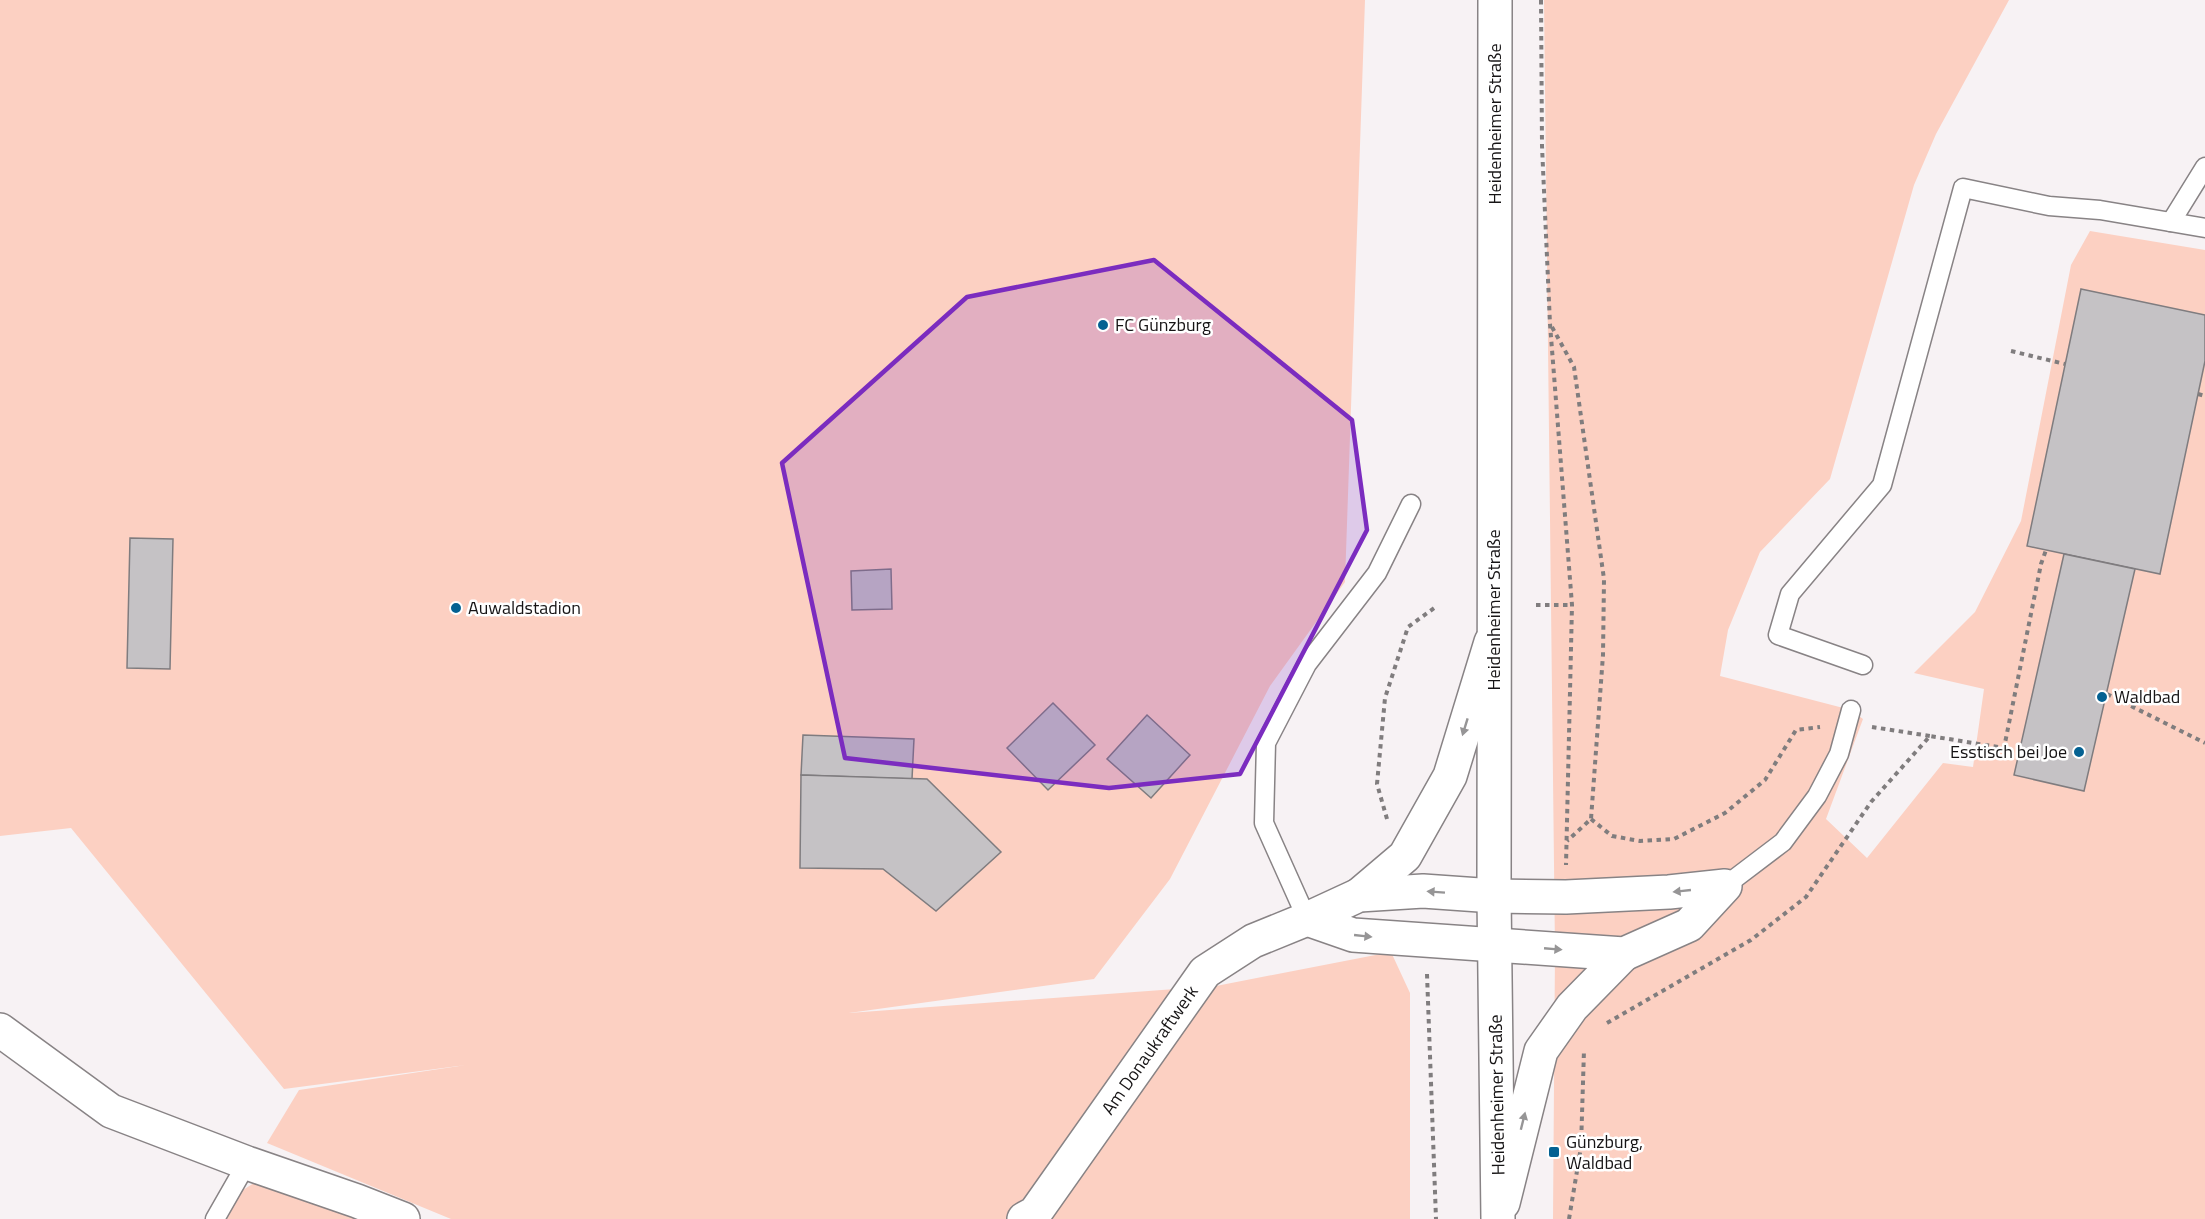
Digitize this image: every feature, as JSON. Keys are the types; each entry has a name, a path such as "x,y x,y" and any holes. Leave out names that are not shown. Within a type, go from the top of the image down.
{"street":[{"name":"Heidenheimer Straße","path":"1495,0 1494,896 1499,1219"},
{"path":"1359,895 1405,856 1450,776 1494,631"},
{"path":"1499,1219 1541,1051 1572,1007 1624,954 1689,925 1725,886"},
{"name":"Am Donaukraftwerk","path":"1024,1219 1035,1213 1205,972 1253,941 1359,895 1423,891 1494,896 1566,897 1669,892 1725,886"},
{"path":"1307,919 1353,935 1624,954"},
{"path":"0,1030 111,1111 246,1163 403,1219"}],"lane":[{"path":"2171,222 2205,167"},
{"path":"1863,665 1778,635 1790,594 1882,485 1963,188 2049,206 2100,210 2205,228"},
{"path":"1307,919 1264,823 1266,742 1308,664 1377,573 1411,504"},
{"path":"1725,886 1783,842 1817,796 1839,754 1850,717"},
{"path":"214,1219 246,1163"}],"path":[{"path":"1541,0 1542,146 1550,324 1572,605 1567,842 1591,819 1603,655 1604,579 1574,367 1550,324"},
{"path":"2012,351 2065,364"},
{"path":"2198,394 2205,396"},
{"path":"1591,819 1612,836 1640,841 1674,839 1725,813 1765,780 1796,730 1850,717 1930,736 2004,748 2041,564 2046,550"},
{"path":"1536,605 1572,605"},
{"path":"1405,856 1388,825 1377,784 1385,698 1408,627 1437,606"},
{"path":"2107,694 2205,742"},
{"path":"1601,1028 1617,1016 1751,940 1806,897 1871,802 1930,736"},
{"path":"1425,941 1436,1219"}],"highlighted area":[{"path":"1154,260 1352,420 1367,530 1240,774 1109,788 845,758 782,463 967,297"}],"shaded area":[{"path":"0,0 1365,0 1345,582 1270,686 1170,879 1094,979 849,1013 1216,986 1391,952 1410,993 1410,1219 451,1219 267,1143 299,1090 466,1065 284,1089 71,828 0,836"},
{"path":"1544,0 2009,0 1936,134 1914,185 1830,479 1760,552 1728,630 1720,676 1851,710 1863,719 1826,819 1867,858 1943,763 1973,767 1984,689 1914,673 1975,612 2021,521 2071,265 2090,231 2205,250 2205,1219 1553,1219 1555,951"},
{"path":"262,1178 365,1219 222,1219 235,1195"}],"building":[{"path":"2081,289 2205,315 2205,361 2160,574 2027,546"},
{"path":"130,538 173,539 170,669 127,668"},
{"path":"2064,554 2135,569 2084,791 2014,775"},
{"path":"891,569 892,609 852,610 851,571"},
{"path":"1053,703 1095,745 1048,790 1007,748"},
{"path":"1147,715 1190,755 1151,798 1107,759"},
{"path":"803,735 914,739 912,779 801,775"},
{"path":"801,775 927,779 1001,852 936,911 883,869 800,868"}],"place":[{"name":"FC Günzburg","path":"1103,325"},
{"name":"Auwaldstadion","path":"456,608"},
{"name":"Waldbad","path":"2102,697"},
{"name":"Esstisch bei Joe","path":"2079,752"},
{"name":"Günzburg, Waldbad","path":"1554,1152"}]}
